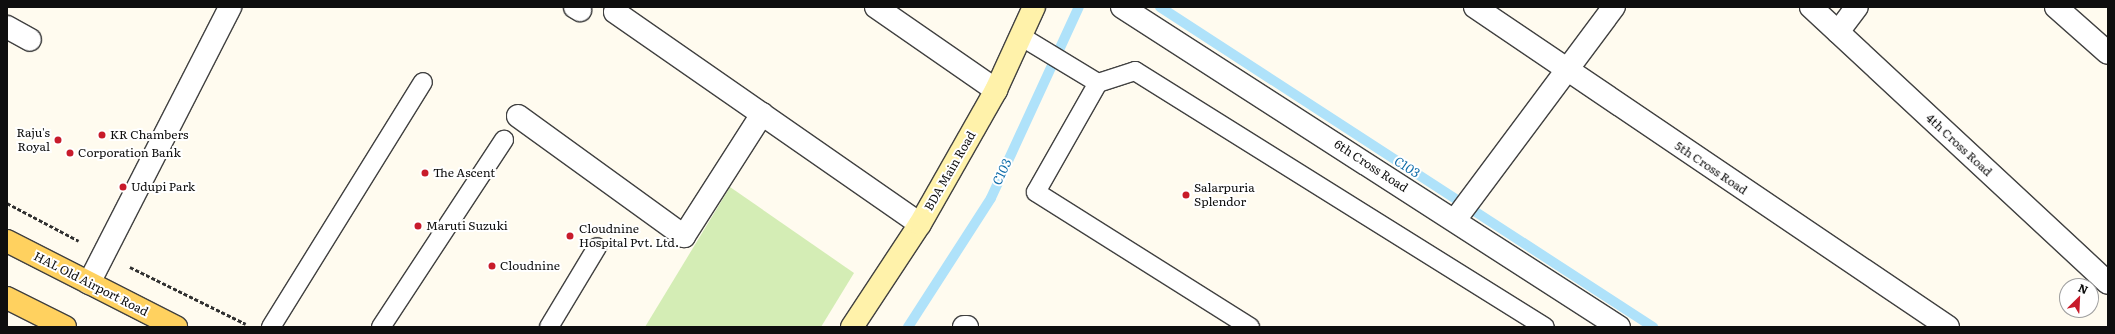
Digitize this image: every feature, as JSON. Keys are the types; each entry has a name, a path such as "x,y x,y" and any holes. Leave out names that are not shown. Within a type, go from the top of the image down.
{"main road":[{"name":"HAL Old Airport Road","path":"7,241 176,327"},
{"path":"7,298 65,327"}],"street":[{"path":"89,283 230,7"},
{"path":"876,7 996,90"},
{"name":"BDA Main Road","path":"852,327 920,224 996,90 1022,37 1034,7"},
{"name":"6th Cross Road","path":"1122,7 1619,327"},
{"name":"5th Cross Road","path":"1475,7 1566,71 1948,327"},
{"path":"1455,220 1614,7"},
{"name":"4th Cross Road","path":"1811,7 2108,283"},
{"path":"1838,32 1857,7"},
{"path":"2056,7 2108,53"},
{"path":"615,12 920,224"},
{"path":"7,27 30,40"},
{"path":"518,116 684,236 762,114"}],"lane":[{"path":"1022,37 1098,83"},
{"path":"1250,327 1036,192 1098,83 1135,71 1544,327"},
{"path":"271,327 424,82"},
{"path":"381,327 504,140"},
{"path":"549,327 597,247"}],"green space":[{"path":"730,187 854,273 821,327 645,327"}],"waterway":[{"name":"C103","path":"908,327 991,198 1079,7"},
{"name":"C103","path":"1160,7 1653,327"}],"place":[{"name":"KR Chambers","path":"102,135"},
{"name":"Raju's Royal","path":"58,140"},
{"name":"Corporation Bank","path":"70,153"},
{"name":"The Ascent","path":"425,173"},
{"name":"Udupi Park","path":"123,187"},
{"name":"Salarpuria Splendor","path":"1186,195"},
{"name":"Maruti Suzuki","path":"418,226"},
{"name":"Cloudnine Hospital Pvt. Ltd.","path":"570,236"},
{"name":"Cloudnine","path":"492,266"}]}
